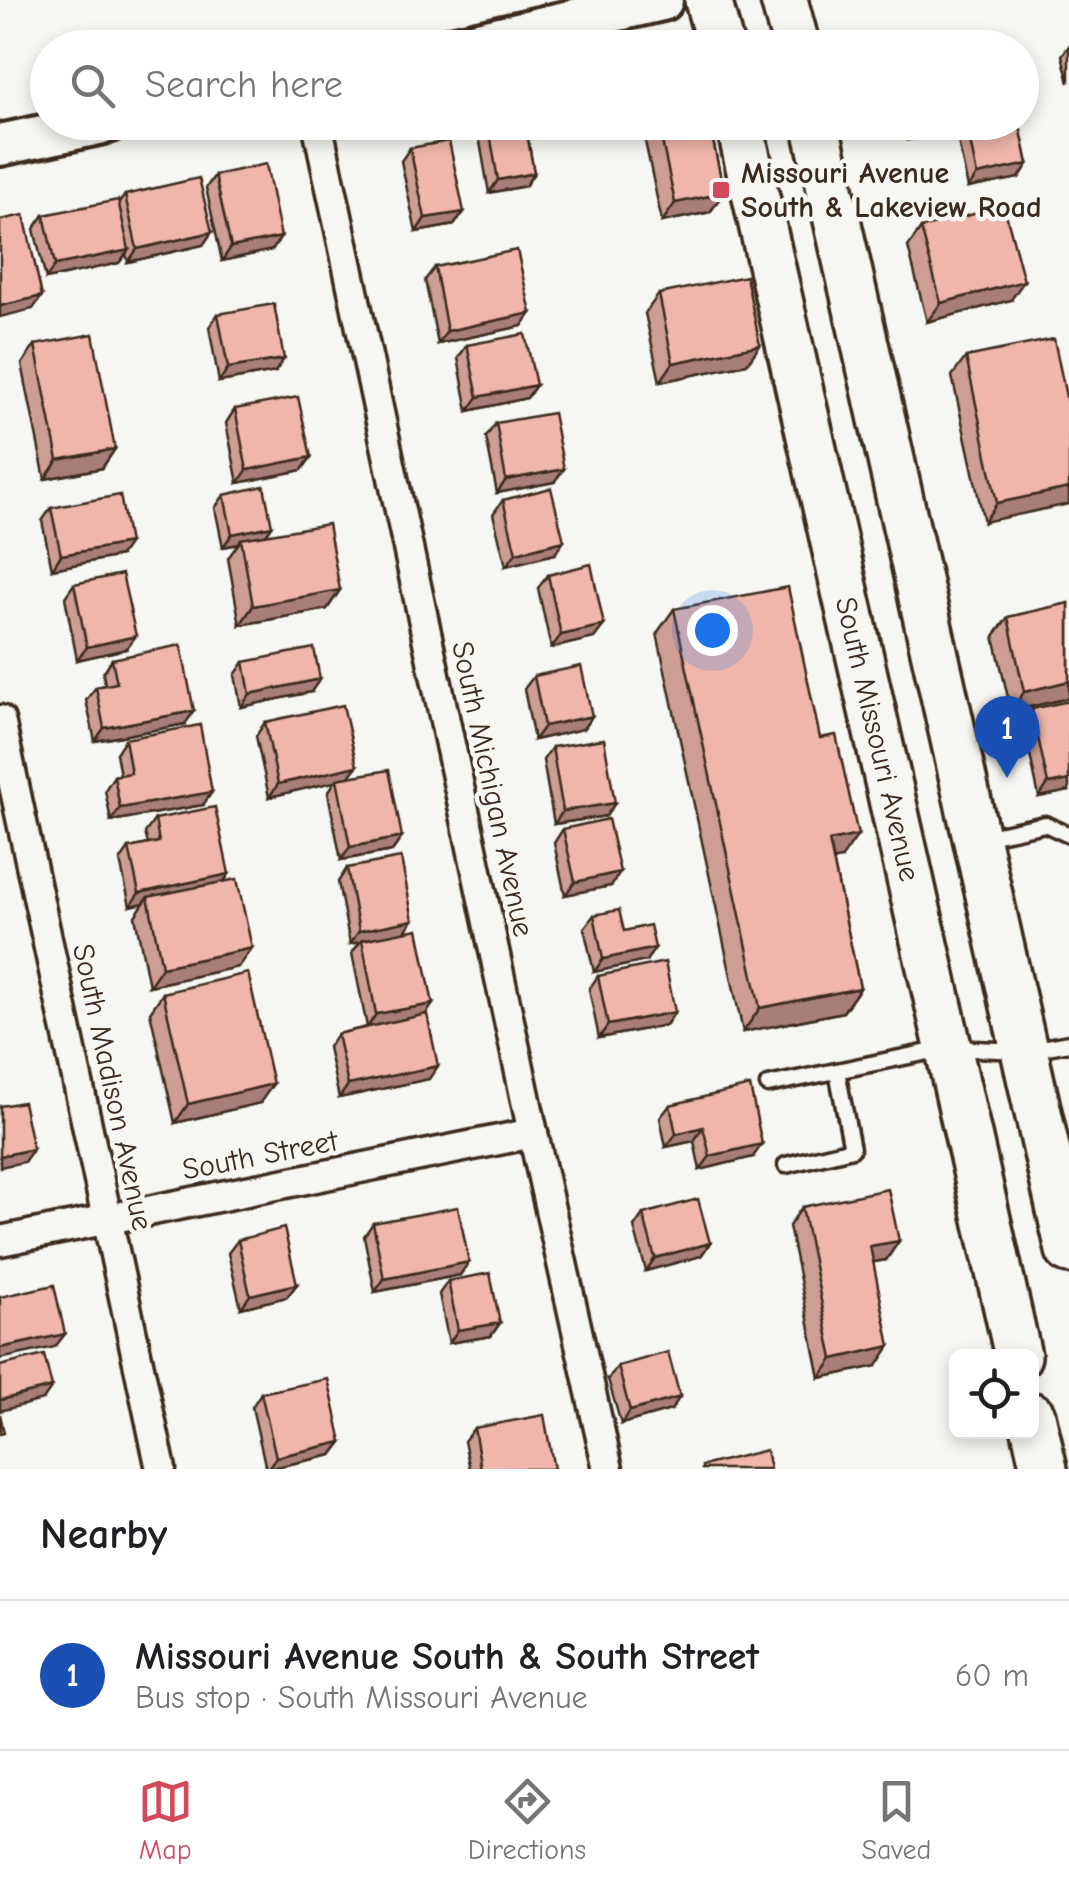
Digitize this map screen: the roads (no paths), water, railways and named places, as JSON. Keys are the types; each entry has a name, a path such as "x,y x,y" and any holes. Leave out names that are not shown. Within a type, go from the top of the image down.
{"main road":[{"path":"708,0 716,30"},
{"path":"784,0 792,30"},
{"name":"South Missouri Avenue","path":"743,140 1016,1349"},
{"path":"819,140 1024,1052 1063,1199 1069,1250"},
{"path":"1037,1439 1044,1469"}],"street":[{"path":"531,30 662,0"},
{"path":"0,145 30,139"},
{"name":"South Michigan Avenue","path":"322,140 608,1469"},
{"name":"South Madison Avenue","path":"0,720 162,1469"},
{"name":"South Street","path":"0,1241 533,1133"}],"lane":[{"path":"977,839 1046,824 1069,835"},
{"path":"768,1084 948,1048 1024,1052 1069,1043"},
{"path":"786,1165 852,1150 837,1070"}],"place":[{"name":"Missouri Avenue South & Lakeview Road","path":"721,190"},
{"name":"Missouri Avenue South & South Street","path":"1007,778"}]}
